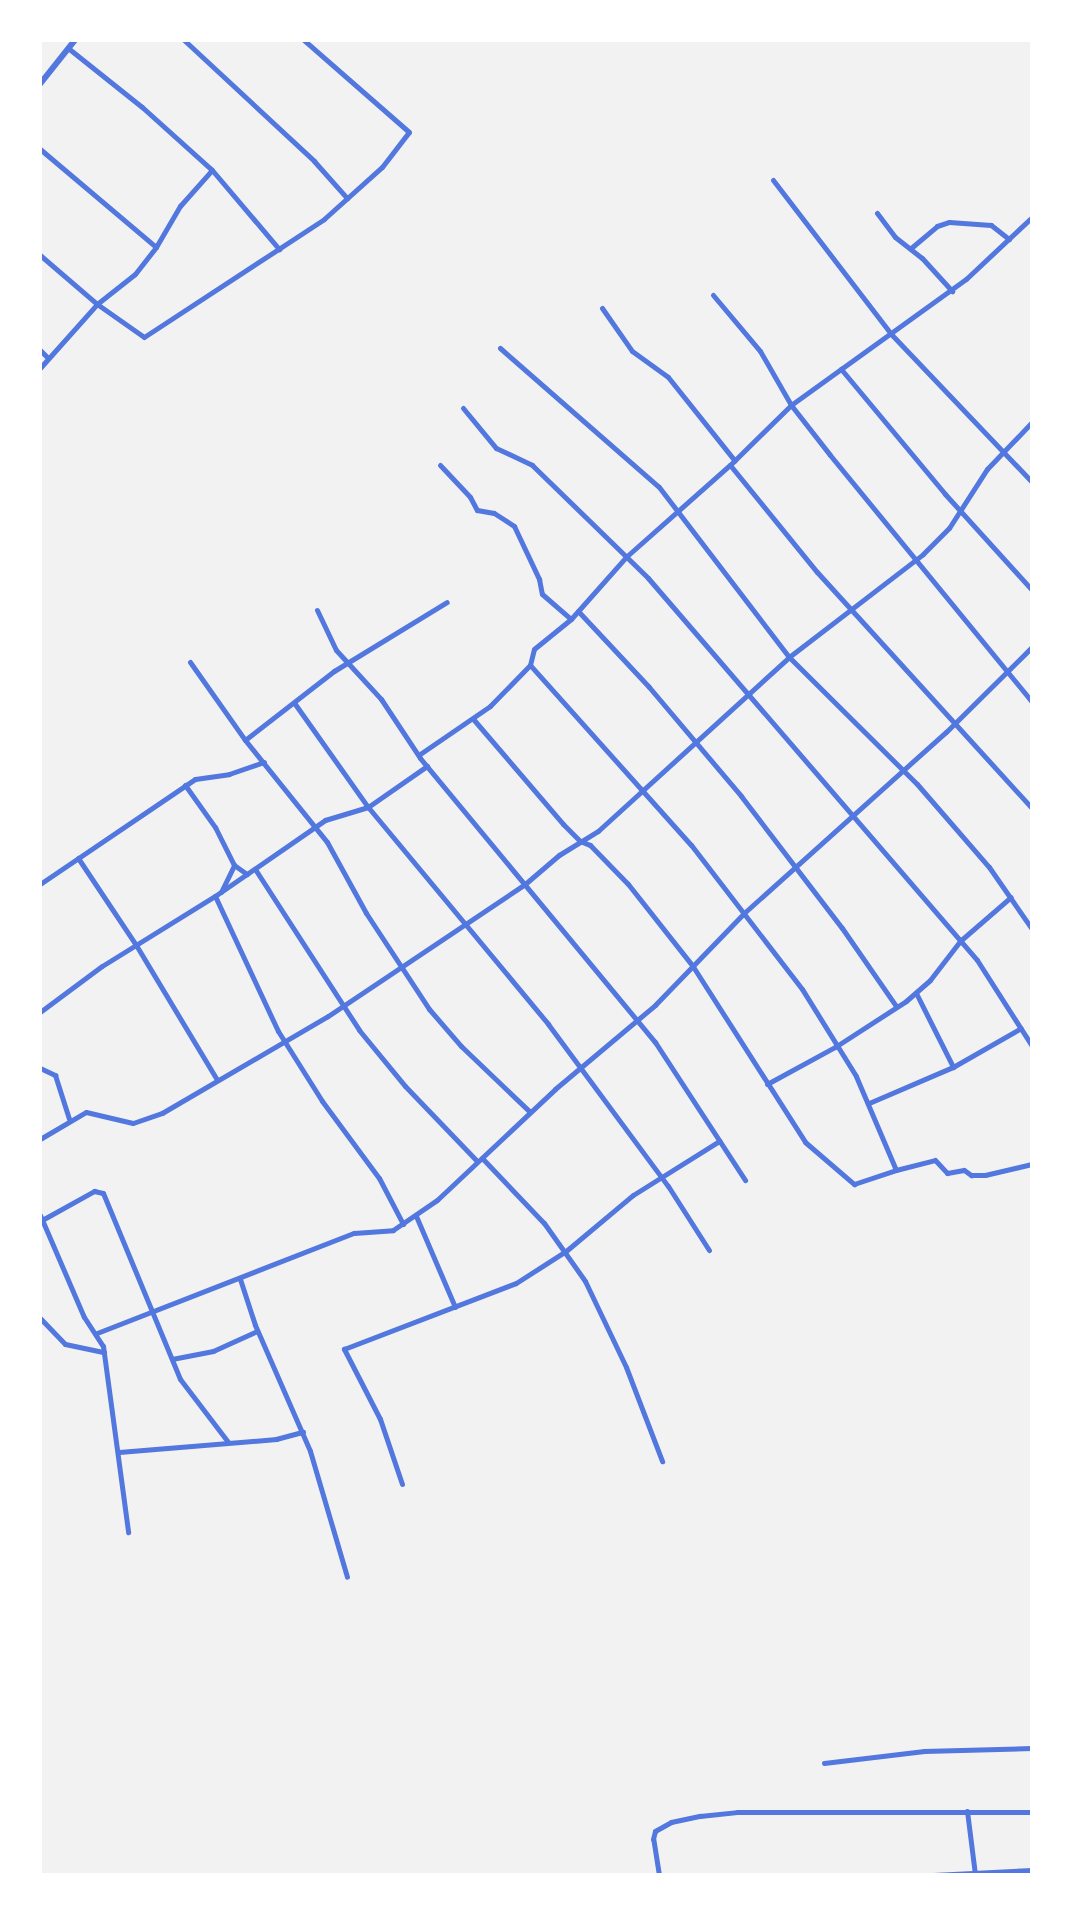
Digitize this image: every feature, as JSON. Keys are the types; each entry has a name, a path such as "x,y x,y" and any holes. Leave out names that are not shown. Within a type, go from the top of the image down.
{"street":[{"path":"40,84 75,40"},
{"path":"184,40 314,161 347,198"},
{"path":"40,255 97,304 139,335 149,336 324,219 382,167 409,132 304,40"},
{"path":"68,48 142,107 212,170 279,249"},
{"path":"40,149 156,247"},
{"path":"40,368 97,304 128,281 156,247 180,206 212,170"},
{"path":"773,180 892,335 1005,450 1032,482"},
{"path":"877,213 895,237 911,248 952,291"},
{"path":"420,754 474,720 530,665 534,649 571,619 627,556 732,463 791,405 952,291 1032,217"},
{"path":"911,248 937,226 949,222 991,225 1009,239"},
{"path":"713,295 760,351 791,405 914,561 1032,702"},
{"path":"602,308 632,351 668,377 732,463 851,609 1032,808"},
{"path":"500,348 645,474 678,512 789,657 838,709 903,769 1011,897 1032,929"},
{"path":"40,350 48,358"},
{"path":"841,369 960,511 1032,590"},
{"path":"463,408 496,448 532,465 627,556 989,976 1032,1046"},
{"path":"40,1139 69,1119 96,1112 133,1123 147,1120 343,1007 525,884 580,841 598,831 789,657 914,561 949,528 987,469 1032,422"},
{"path":"440,465 470,497 477,510 505,517 514,526 539,579 542,594 571,619"},
{"path":"245,740 349,664 447,602"},
{"path":"317,610 336,650 381,699 427,766 637,1019 745,1180"},
{"path":"578,611 649,687 741,796 842,928 896,1006"},
{"path":"97,1333 354,1233 382,1232 416,1215 637,1019 744,913 955,724 1032,647"},
{"path":"190,662 245,740 334,853 366,913 402,969 461,1046 530,1112"},
{"path":"530,665 642,791 744,913 802,989 869,1103 896,1170"},
{"path":"295,704 368,807 467,923 579,1068 660,1176 709,1250"},
{"path":"474,720 580,841 590,845 628,884 692,965 805,1142 851,1182 858,1184 932,1160 947,1173 964,1170 971,1175 985,1175 1032,1164"},
{"path":"40,884 195,779 229,774 264,762"},
{"path":"40,1012 314,829 335,816 368,807 427,766"},
{"path":"185,785 209,817 234,865 248,874"},
{"path":"78,858 136,945 217,1080"},
{"path":"221,892 234,865"},
{"path":"255,869 343,1007 405,1086 566,1251 601,1313 662,1461"},
{"path":"215,896 285,1042 322,1101 379,1178 403,1224"},
{"path":"767,1084 835,1047 916,993 960,941 1011,897"},
{"path":"916,993 953,1067"},
{"path":"869,1103 953,1067 1021,1028"},
{"path":"40,1068 55,1075 69,1119"},
{"path":"402,1484 380,1419 344,1350 516,1283 566,1251 605,1216 660,1176 719,1141"},
{"path":"128,1532 104,1352 97,1333 84,1317 41,1217 100,1190 124,1238 172,1359 190,1394 228,1442"},
{"path":"416,1215 455,1307"},
{"path":"240,1279 257,1331 303,1432 347,1577"},
{"path":"40,1318 65,1344 104,1352"},
{"path":"172,1359 213,1351 257,1331"},
{"path":"119,1452 276,1439 303,1432"},
{"path":"824,1763 924,1751 1032,1748"},
{"path":"967,1811 975,1874"},
{"path":"659,1875 653,1839 655,1831 671,1822 737,1812 1032,1812"},
{"path":"933,1875 1032,1870"},
{"path":"694,1875 714,1875"}]}
